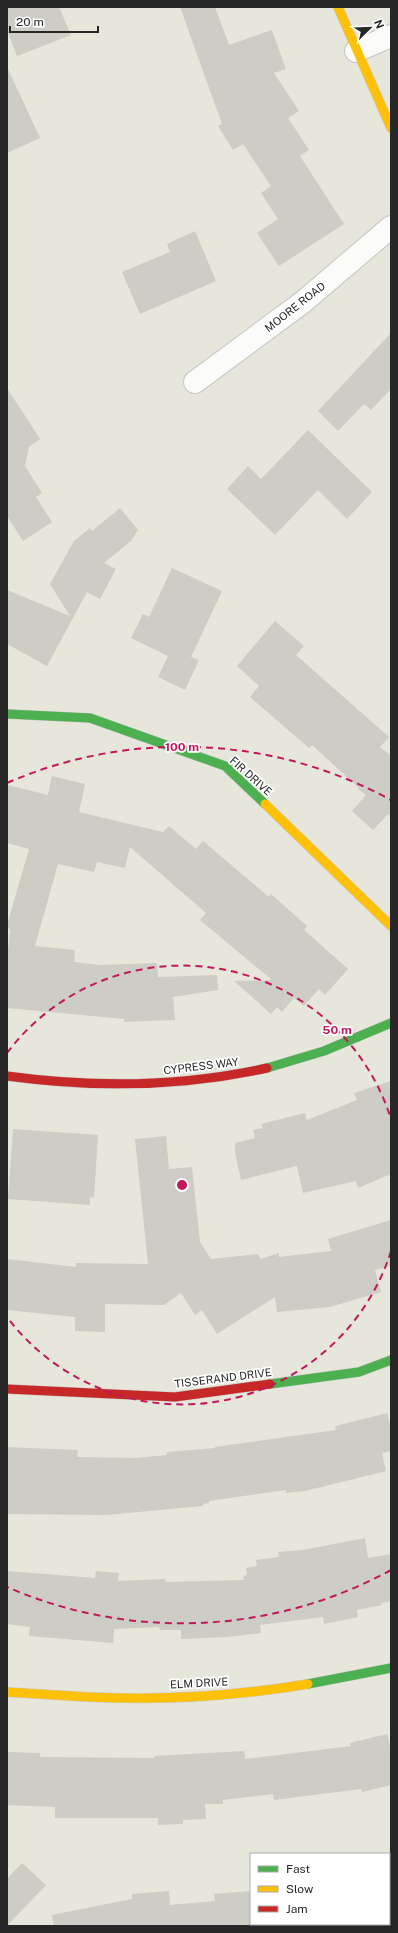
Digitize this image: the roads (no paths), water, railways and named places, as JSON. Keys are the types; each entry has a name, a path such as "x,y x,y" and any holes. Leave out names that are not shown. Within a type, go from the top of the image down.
{"street":[{"path":"338,7 391,128"},
{"path":"356,51 391,36"},
{"name":"MOORE ROAD","path":"195,382 303,302 391,227"},
{"name":"FIR DRIVE","path":"7,714 90,718 225,766 391,926"},
{"name":"CYPRESS WAY","path":"7,1076 68,1084 112,1085 154,1084 230,1075 300,1059 333,1048 391,1023"},
{"name":"TISSERAND DRIVE","path":"7,1388 174,1397 359,1372 391,1360"},
{"name":"ELM DRIVE","path":"7,1692 143,1698 236,1693 354,1677 391,1668"}]}
